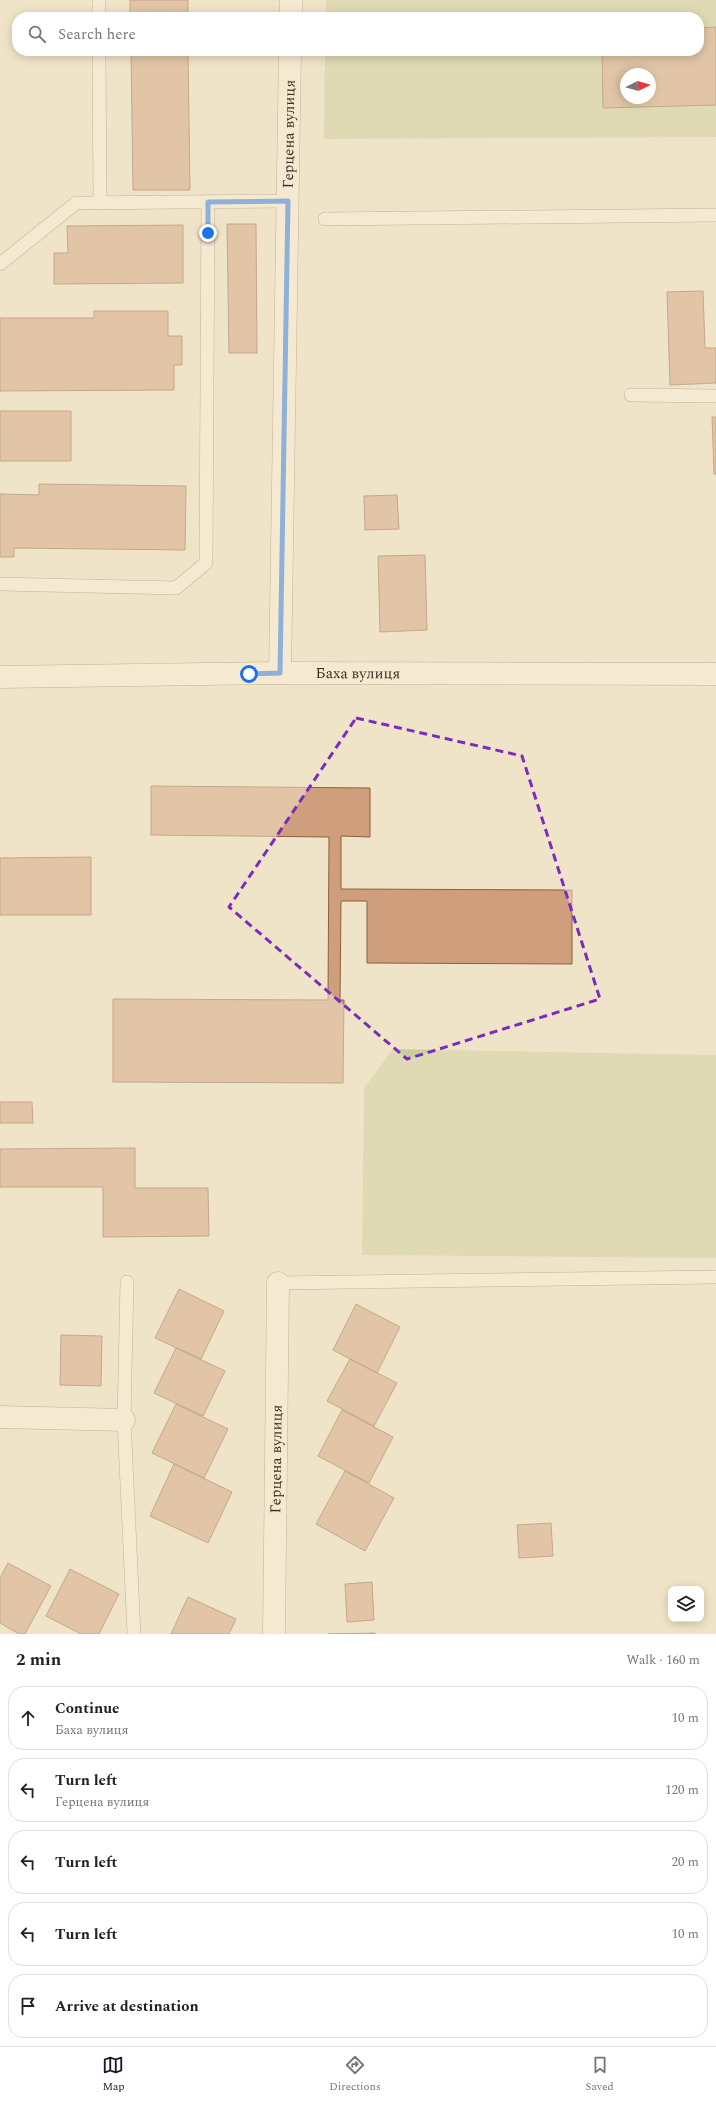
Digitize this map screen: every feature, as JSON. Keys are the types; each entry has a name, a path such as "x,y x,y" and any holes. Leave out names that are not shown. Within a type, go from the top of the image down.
{"street":[{"path":"291,0 291,12"},
{"name":"Герцена вулиця","path":"280,673 290,56"},
{"name":"Баха вулиця","path":"0,677 280,673 716,674"},
{"name":"Герцена вулиця","path":"274,1634 278,1283"},
{"path":"0,1417 124,1420"}],"lane":[{"path":"99,0 99,12"},
{"path":"99,56 100,203"},
{"path":"0,264 76,203 288,201"},
{"path":"0,584 176,588 206,563 208,202"},
{"path":"325,219 716,215"},
{"path":"631,395 716,396"},
{"path":"278,1283 716,1278"},
{"path":"127,1282 124,1420 134,1634"}],"highlighted area":[{"path":"356,718 522,756 600,999 407,1059 229,907"}],"green space":[{"path":"326,0 716,0 716,137 324,139 325,56 704,56 704,12 326,12"},
{"path":"393,1049 716,1055 716,1258 362,1255 364,1088"}],"building":[{"path":"130,0 188,0 188,12 130,12"},
{"path":"716,27 716,105 603,108 602,56 704,56 704,28"},
{"path":"131,56 188,56 190,190 133,190"},
{"path":"227,224 256,224 257,353 229,353"},
{"path":"183,225 183,283 54,284 54,253 68,253 67,226"},
{"path":"703,291 705,348 716,348 716,383 670,385 667,292"},
{"path":"94,311 168,311 168,336 182,336 182,365 174,365 174,390 0,391 0,318 94,318"},
{"path":"0,411 71,411 71,461 0,461"},
{"path":"712,417 716,417 716,474 714,474"},
{"path":"39,484 186,486 185,550 14,548 14,557 0,557 0,494 39,495"},
{"path":"397,495 399,529 365,530 364,496"},
{"path":"425,555 427,630 380,632 378,556"},
{"path":"151,786 370,788 370,837 341,836 341,889 572,890 572,964 367,963 367,901 341,901 340,1000 344,1000 343,1083 113,1082 113,999 328,1000 329,837 151,835"},
{"path":"91,857 91,915 0,915 0,858"},
{"path":"0,1102 32,1102 33,1123 0,1123"},
{"path":"135,1148 135,1188 208,1188 209,1236 103,1237 103,1187 0,1187 0,1149"},
{"path":"179,1289 224,1311 201,1359 155,1338"},
{"path":"356,1304 400,1327 377,1373 333,1350"},
{"path":"61,1335 102,1336 101,1386 60,1385"},
{"path":"176,1348 225,1371 203,1416 154,1393"},
{"path":"350,1359 397,1383 374,1426 327,1401"},
{"path":"176,1404 228,1429 204,1478 152,1453"},
{"path":"342,1410 393,1437 369,1483 318,1456"},
{"path":"174,1464 232,1492 208,1543 150,1516"},
{"path":"345,1471 394,1498 365,1551 316,1524"},
{"path":"551,1523 553,1556 519,1558 517,1525"},
{"path":"8,1563 51,1586 25,1634 19,1634 0,1623 0,1578"},
{"path":"70,1569 119,1594 99,1634 81,1634 46,1616"},
{"path":"372,1582 374,1620 347,1622 345,1584"},
{"path":"188,1597 236,1619 229,1634 171,1634"},
{"path":"375,1633 375,1634 328,1634"}],"route":[{"path":"208,233 208,202 288,201 280,673 249,674"}]}
